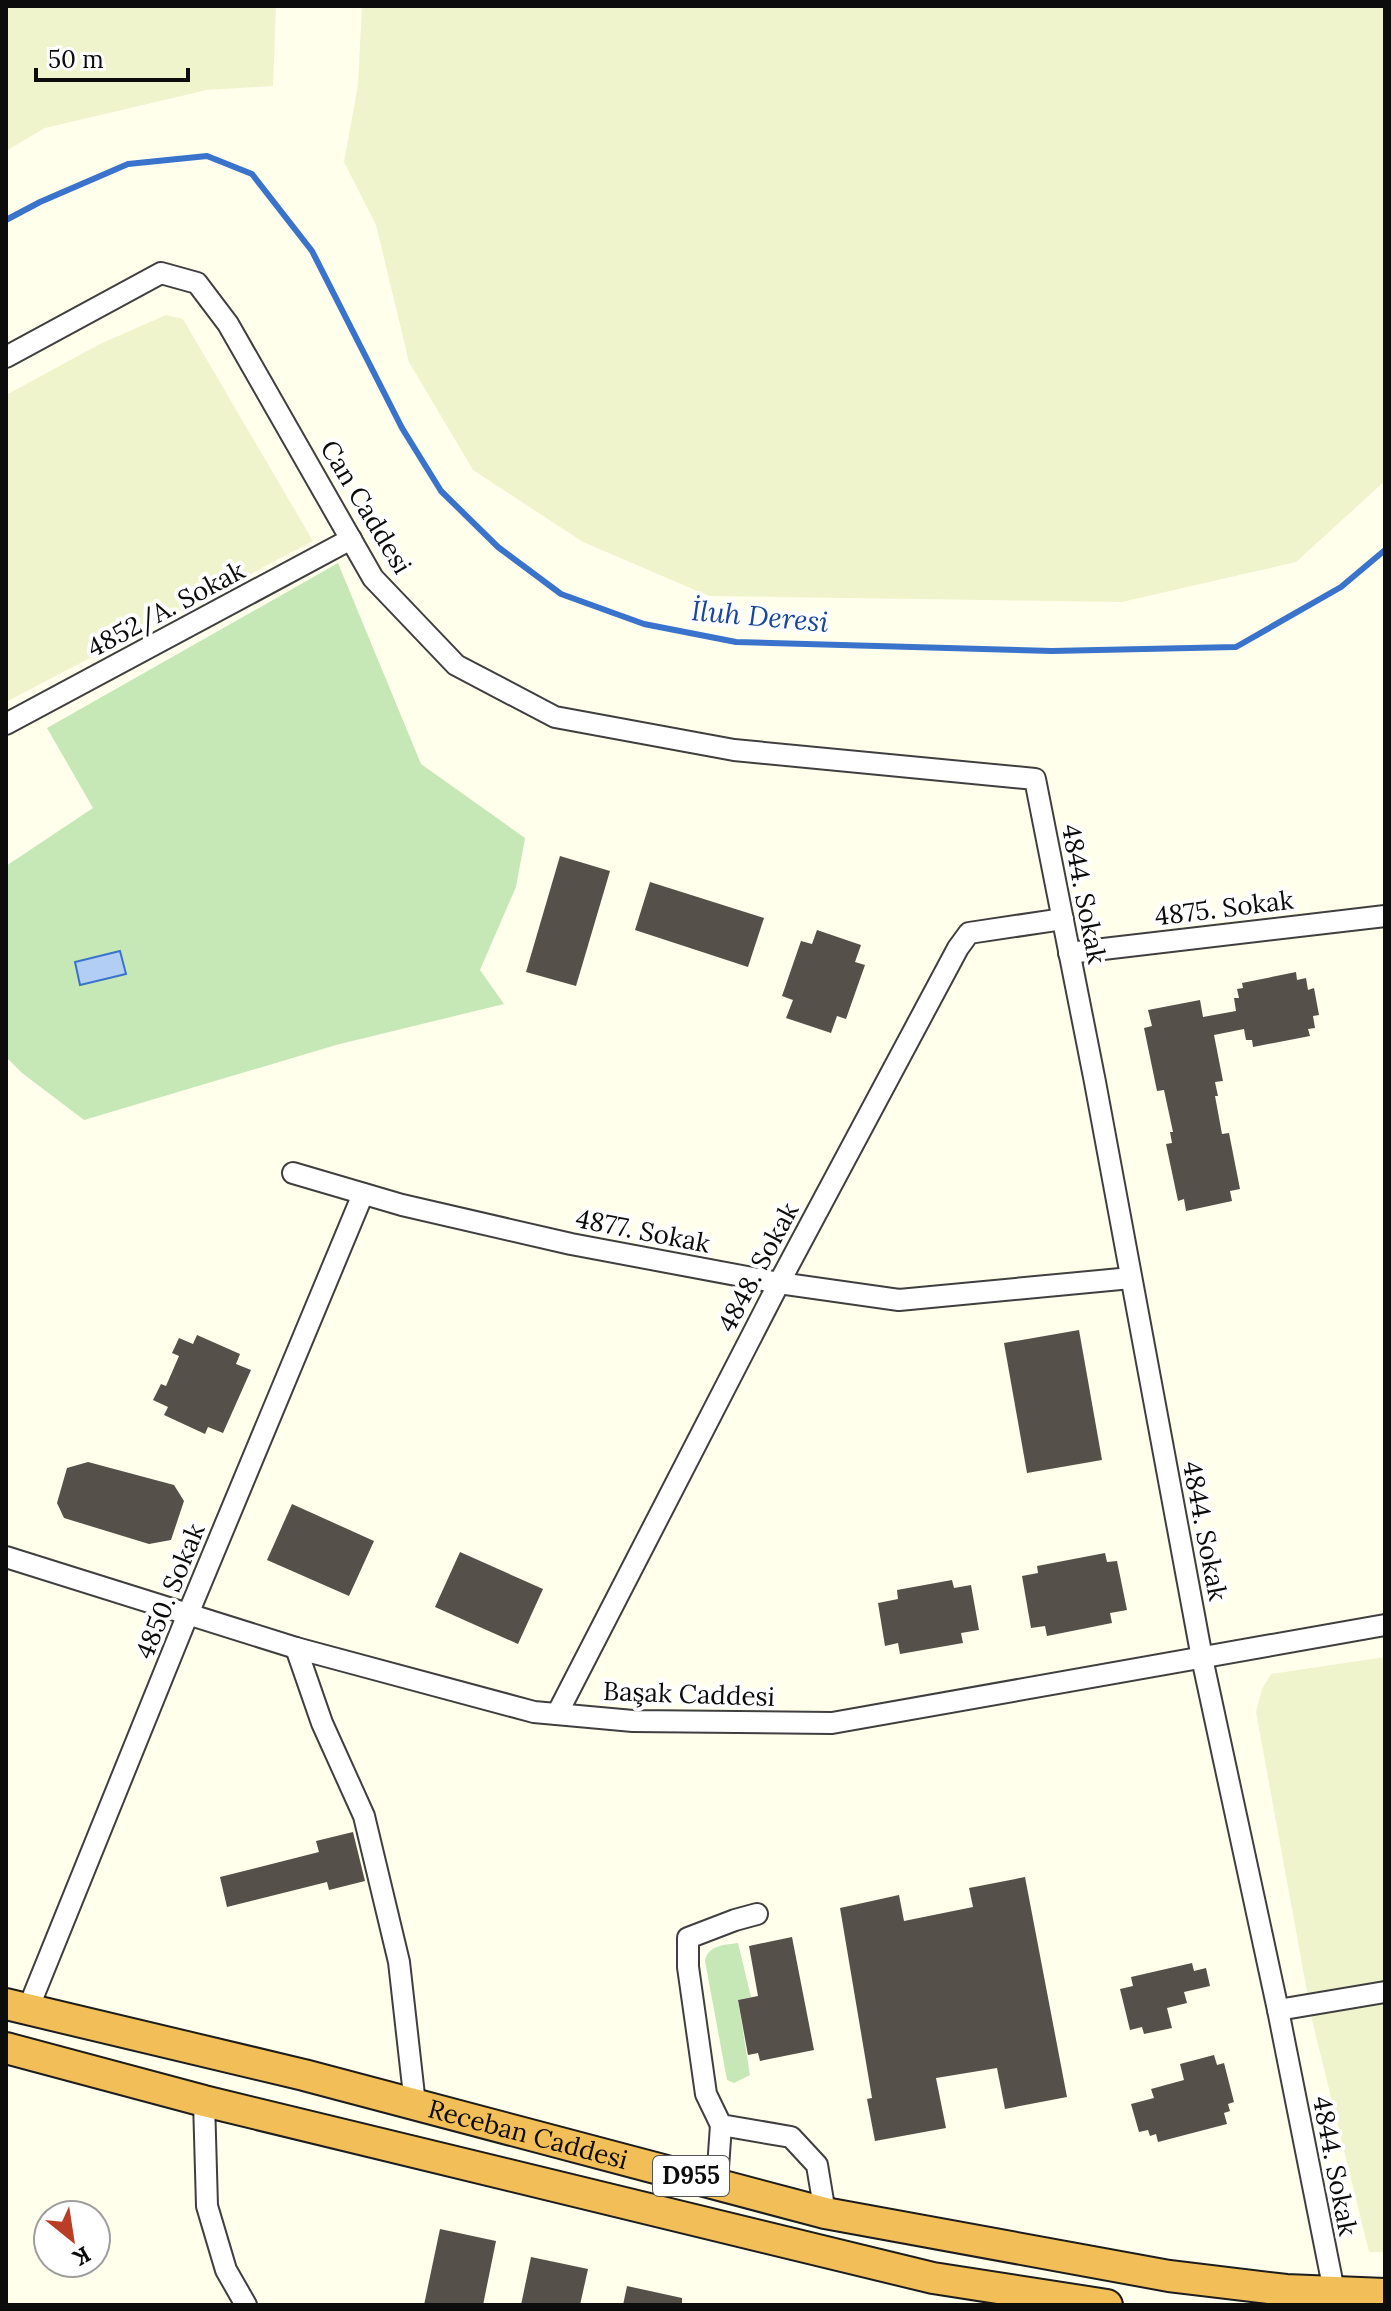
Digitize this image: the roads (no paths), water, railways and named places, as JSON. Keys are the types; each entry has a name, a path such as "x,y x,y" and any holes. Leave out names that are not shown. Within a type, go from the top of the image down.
{"highway":[{"name":"Receban Caddesi","path":"17,2007 304,2075 825,2213 1169,2276 1286,2290 1385,2294"},
{"name":"Receban Caddesi","path":"6,2048 204,2101 933,2278 1107,2305"}],"street":[{"name":"Can Caddesi","path":"6,357 161,273 197,283 228,324 373,578 456,665 555,717 734,750 1035,779"},
{"name":"4852/A. Sokak","path":"6,724 351,539"},
{"name":"4844. Sokak","path":"1035,779 1202,1658 1278,2010 1334,2291"},
{"name":"4875. Sokak","path":"1069,953 1385,916"},
{"name":"4848. Sokak","path":"557,1714 779,1283 958,948 969,933 1063,919"},
{"name":"4877. Sokak","path":"293,1173 402,1205 571,1244 779,1283 899,1300 1131,1278"},
{"name":"4850. Sokak","path":"17,2007 188,1614 363,1194"},
{"name":"Başak Caddesi","path":"6,1557 296,1648 534,1712 633,1721 832,1723 1385,1625"},
{"path":"296,1648 322,1723 364,1816 399,1962 415,2104"},
{"path":"713,2182 718,2168 721,2125 706,2094 688,1967 688,1938 757,1914"},
{"path":"1278,2010 1385,1992"},
{"path":"204,2101 207,2206 226,2270 246,2305"},
{"path":"721,2125 791,2137 817,2165 825,2213"}],"water":[{"path":"120,951 126,974 80,985 75,962"}],"waterway":[{"name":"İluh Deresi","path":"6,220 128,164 207,156 252,174 312,251 402,428 441,491 498,547 561,594 644,624 736,642 1052,651 1236,647 1341,587 1385,550"}]}
